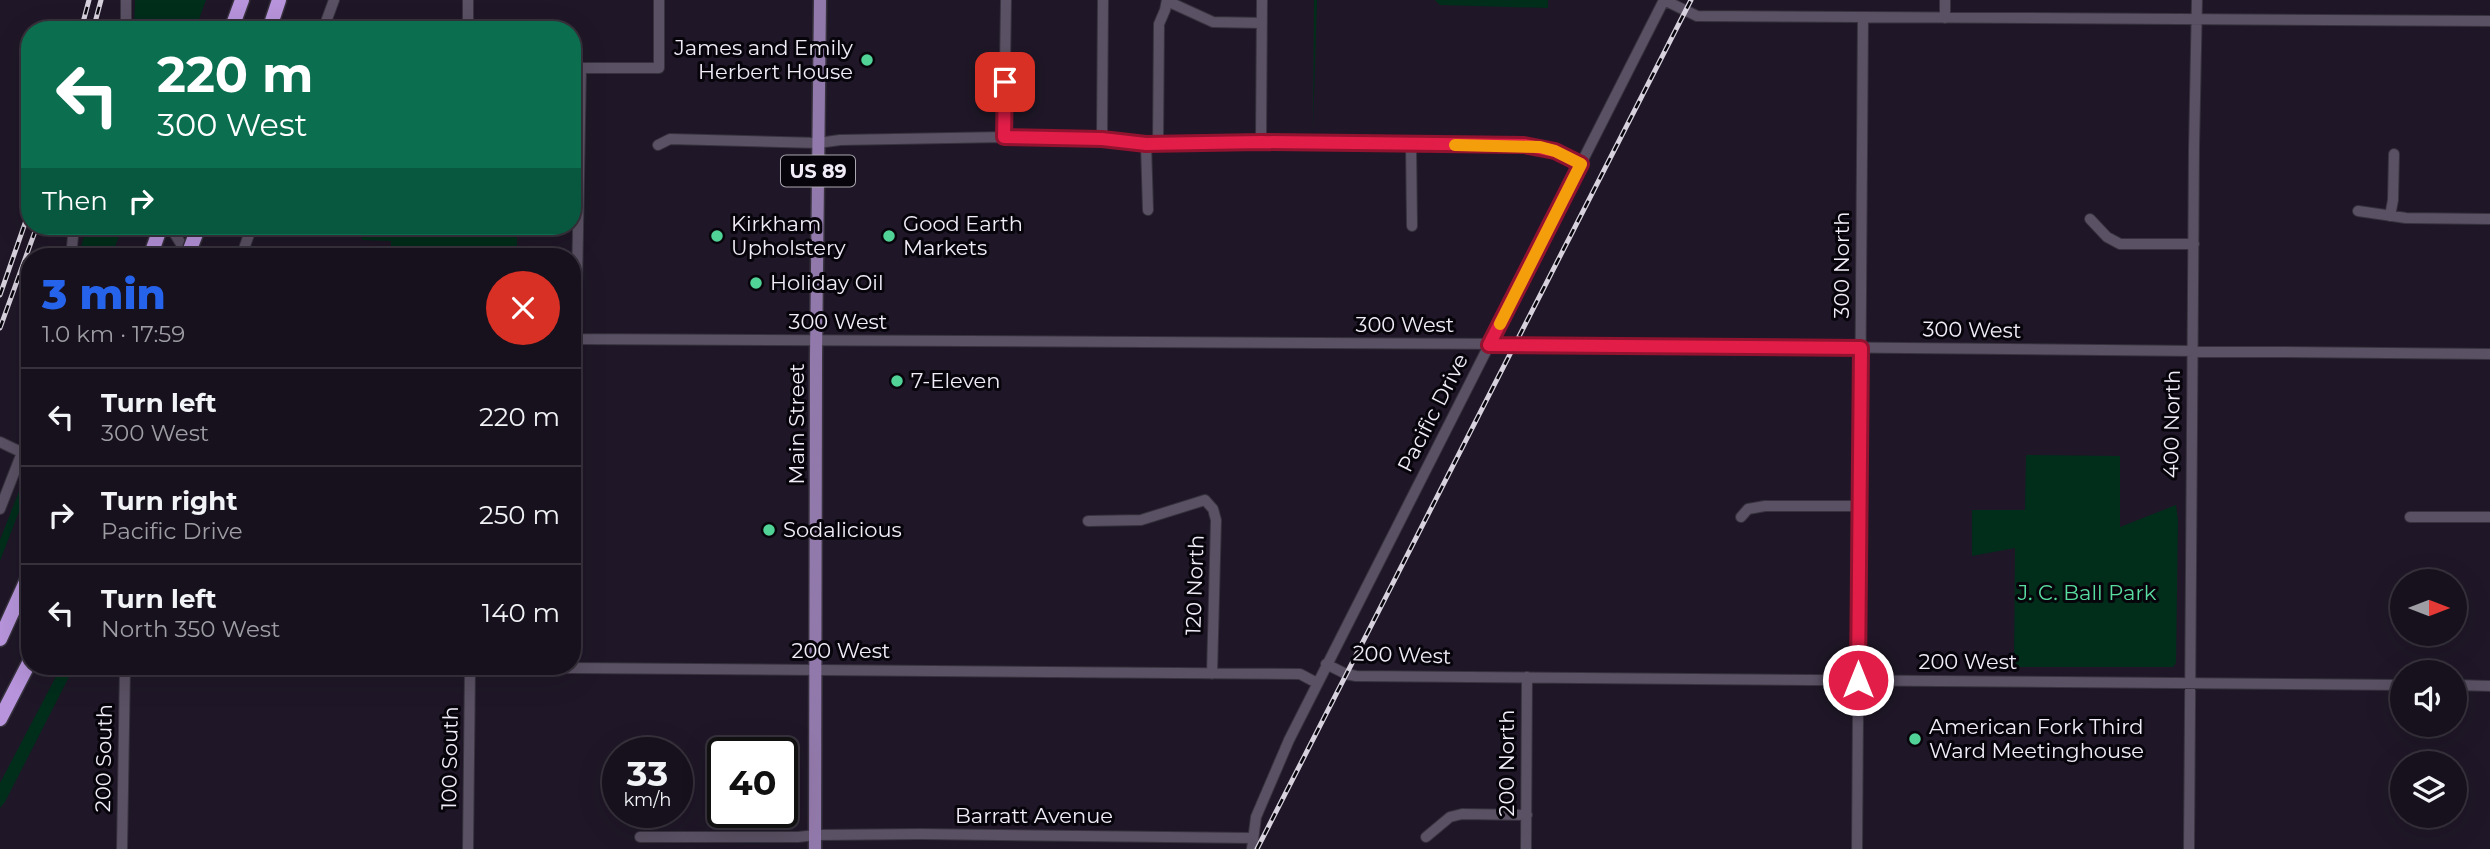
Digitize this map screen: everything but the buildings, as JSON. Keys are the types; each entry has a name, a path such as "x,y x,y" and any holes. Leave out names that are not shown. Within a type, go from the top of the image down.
{"highway":[{"path":"234,21 242,0"},
{"path":"272,21 279,0"},
{"path":"0,639 21,593"},
{"path":"0,719 23,675"}],"main road":[{"name":"Main Street","path":"816,849 820,0"}],"street":[{"path":"126,21 127,0"},
{"path":"326,21 334,0"},
{"path":"468,0 468,21"},
{"path":"581,68 659,68 659,0"},
{"path":"1004,137 1006,0"},
{"path":"1102,139 1103,0"},
{"path":"1158,144 1159,24 1166,10 1167,0 1213,22 1262,23"},
{"path":"1261,142 1262,0"},
{"path":"1664,0 1698,16 2490,22"},
{"name":"Pacific Drive","path":"1252,849 1256,817 1262,802 1326,664 1664,0"},
{"path":"1945,0 1945,18"},
{"name":"400 North","path":"2189,849 2197,0"},
{"name":"300 North","path":"1857,849 1863,17"},
{"path":"658,145 670,139 818,143 840,140 1004,137 1102,139 1146,144 1261,142 1532,146 1555,151 1581,164"},
{"path":"1146,144 1148,210"},
{"path":"1411,145 1412,226"},
{"path":"2390,216 2394,154"},
{"path":"2358,211 2406,218 2490,219"},
{"path":"2090,219 2106,237 2120,244 2193,244"},
{"name":"300 West","path":"581,339 2490,354"},
{"path":"3,446 21,452"},
{"path":"0,509 21,458"},
{"name":"120 North","path":"1088,521 1140,520 1205,500 1213,509 1216,520 1212,674"},
{"path":"1741,517 1748,509 1765,506 1859,506"},
{"path":"2410,517 2490,517"},
{"name":"200 West","path":"1326,664 1356,676 2390,685"},
{"name":"200 West","path":"581,668 1300,674 1317,683"},
{"name":"200 South","path":"122,849 125,675"},
{"name":"100 South","path":"468,849 470,675"},
{"name":"200 North","path":"1526,849 1527,677"},
{"path":"2467,685 2490,686"},
{"path":"1426,836 1450,817 1462,814 1527,815"},
{"name":"Barratt Avenue","path":"640,837 816,835 1252,838"},
{"path":"723,837 723,849"}],"green space":[{"path":"135,0 206,0 198,21 134,21"},
{"path":"1314,0 1317,0 1313,130"},
{"path":"1435,0 1548,0 1548,8 1440,5"},
{"path":"84,235 120,235 114,248 81,248"},
{"path":"362,235 517,235 517,248 391,248 391,241 362,240"},
{"name":"J. C. Ball Park","path":"2026,455 2120,456 2120,527 2176,505 2176,663 2173,667 2014,667 2015,548 1972,556 1972,510 2025,510"},
{"path":"21,486 21,506 0,561 0,540"},
{"path":"57,675 70,675 0,808 0,783"}],"railway":[{"path":"83,21 89,0"},
{"path":"95,21 101,0"},
{"path":"1257,849 1691,0"},
{"path":"0,295 21,235"},
{"path":"29,248 34,235"},
{"path":"0,328 21,270"}],"slow traffic":[{"path":"1455,145 1540,147 1581,164 1500,324"}],"place":[{"name":"James and Emily Herbert House","path":"867,60"},
{"name":"Kirkham Upholstery","path":"717,236"},
{"name":"Good Earth Markets","path":"889,236"},
{"name":"Holiday Oil","path":"756,283"},
{"name":"7-Eleven","path":"897,381"},
{"name":"Sodalicious","path":"769,530"},
{"name":"American Fork Third Ward Meetinghouse","path":"1915,739"}],"route":[{"path":"1005,82 1004,137 1102,139 1146,144 1261,142 1524,145 1555,151 1581,164 1489,345 1861,348 1858,680"}]}
